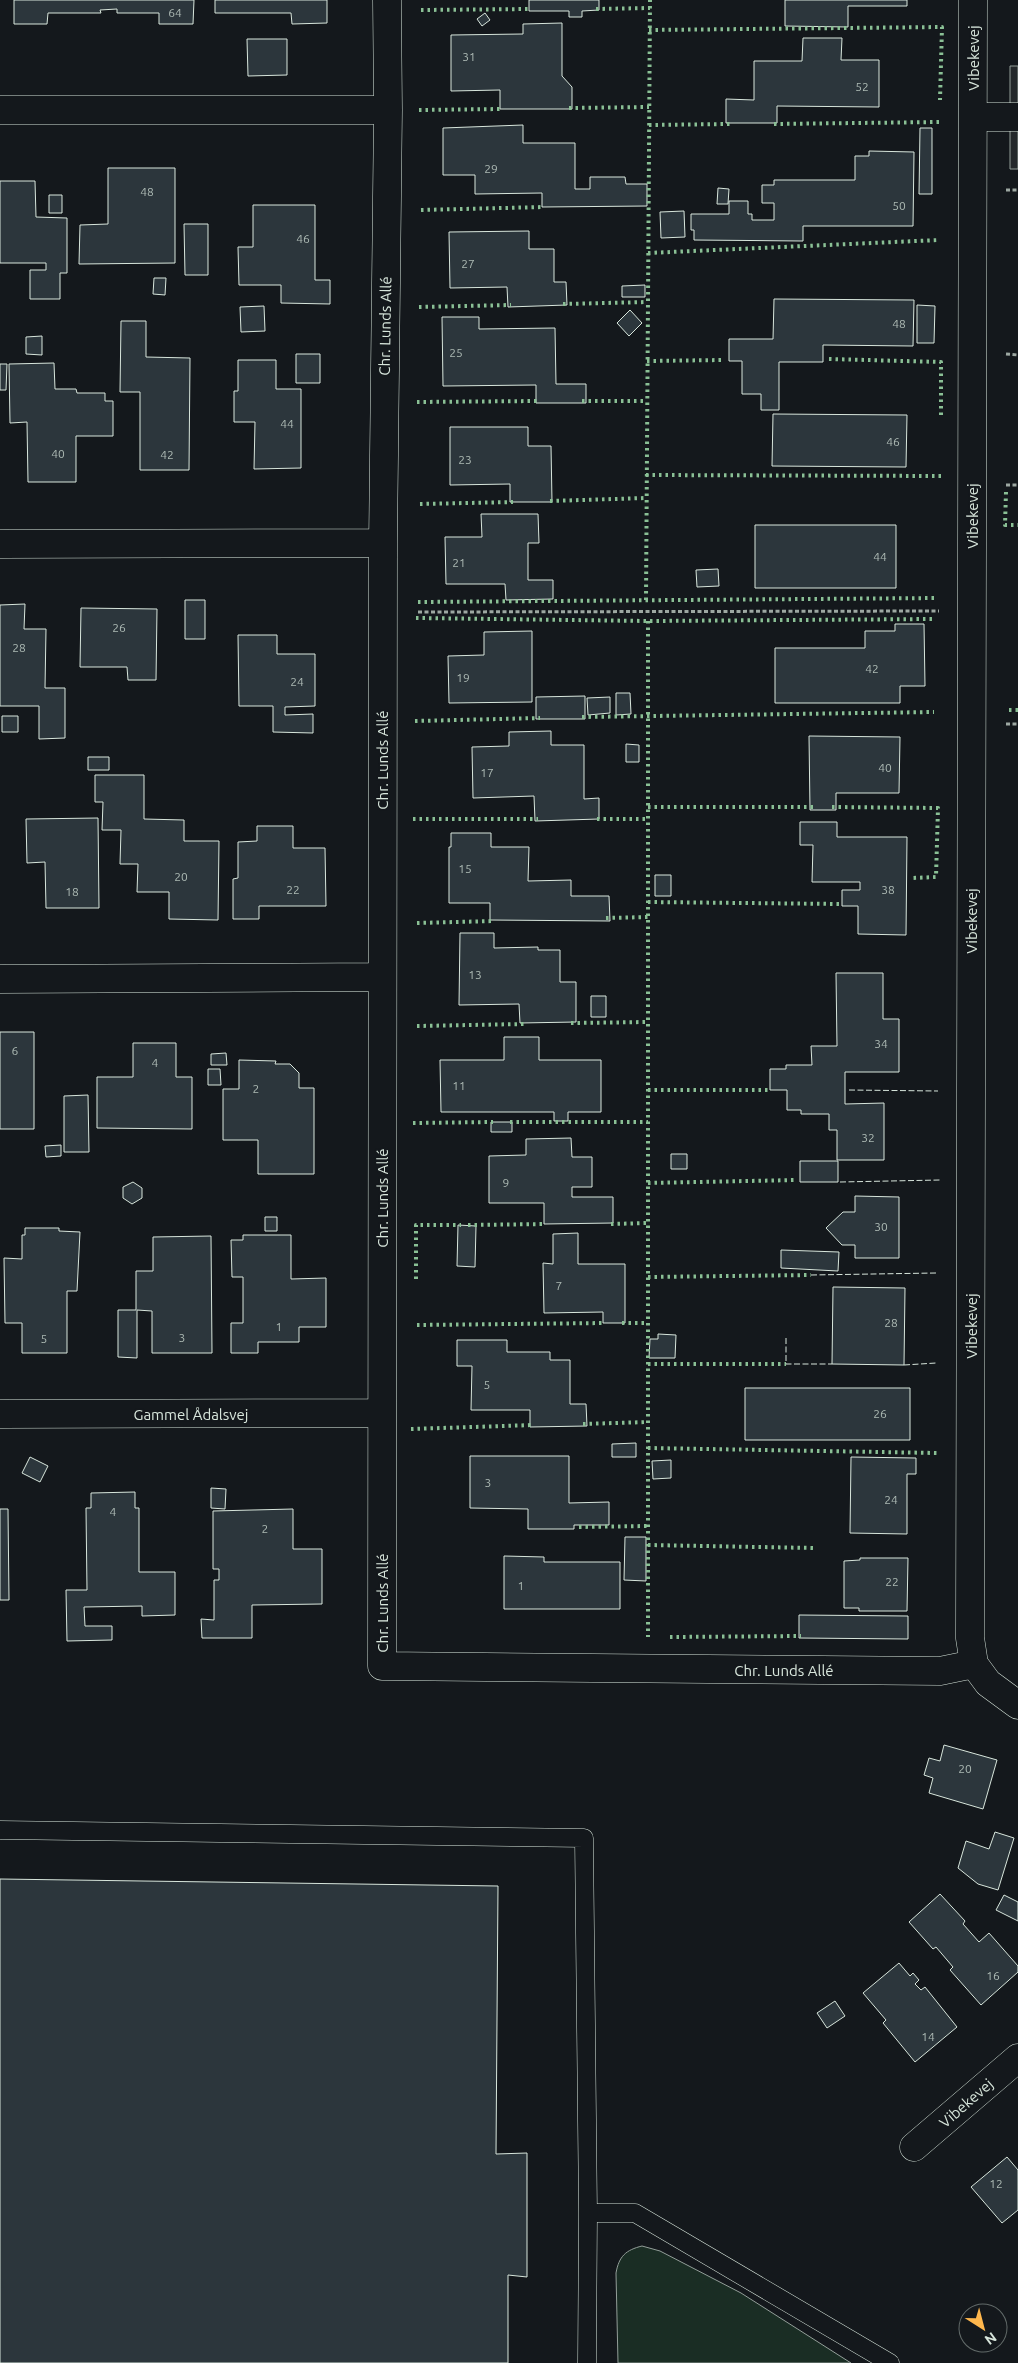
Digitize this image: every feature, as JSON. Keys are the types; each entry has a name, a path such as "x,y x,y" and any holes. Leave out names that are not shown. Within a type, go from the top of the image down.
{"street":[{"name":"Chr. Lunds Allé","path":"386,0 388,110 382,543 382,1666 940,1671 974,1664"},
{"name":"Vibekevej","path":"973,0 970,1638 974,1664 988,1683 1018,1705"},
{"path":"0,110 388,110"},
{"path":"973,117 1018,117"},
{"path":"0,544 382,543"},
{"path":"0,979 382,977"},
{"name":"Gammel Ådalsvej","path":"0,1414 382,1413"},
{"name":"Vibekevej","path":"914,2147 1018,2058"}],"lane":[{"path":"0,1830 584,1838 588,2212 587,2363"},
{"path":"588,2212 635,2213 890,2363"}],"path":[{"path":"383,612 972,610"}],"green space":[{"path":"642,2246 660,2251 741,2293 851,2363 618,2363 616,2273 621,2258 628,2252"}],"shaded area":[{"path":"1010,66 1018,66 1018,169 1010,169"}],"building":[{"path":"14,0 194,0 193,24 159,24 159,13 117,13 117,9 100,10 101,13 48,13 47,24 14,24"},
{"path":"215,0 327,0 327,23 292,24 291,13 215,13"},
{"path":"529,0 599,0 599,10 582,11 582,17 569,17 569,11 529,11"},
{"path":"785,0 907,0 907,6 848,6 848,27 785,26"},
{"path":"485,13 490,20 482,26 477,19"},
{"path":"562,23 562,76 572,87 572,109 500,109 500,90 451,91 451,35 523,34 523,24"},
{"path":"803,38 842,38 841,60 879,60 879,107 777,106 777,123 726,123 726,99 754,100 754,61 802,61"},
{"path":"247,39 287,39 287,75 248,76"},
{"path":"523,125 523,143 575,143 575,189 590,189 590,177 625,177 626,184 647,184 647,206 542,207 542,193 475,194 475,175 443,175 443,128"},
{"path":"920,128 932,128 932,194 919,194"},
{"path":"869,151 914,152 913,226 803,226 803,241 694,240 694,230 691,230 691,214 729,214 729,201 748,201 748,214 752,214 752,220 774,220 774,203 762,203 762,185 774,185 774,180 855,180 855,156 869,156"},
{"path":"108,168 175,168 175,263 79,264 80,225 108,224"},
{"path":"0,181 35,181 36,217 67,218 67,273 60,273 60,299 30,299 30,270 46,270 46,263 0,263"},
{"path":"718,188 729,189 728,204 717,204"},
{"path":"49,195 62,195 62,213 49,213"},
{"path":"253,205 315,205 315,280 330,280 330,304 281,303 281,285 239,285 238,247 253,247"},
{"path":"684,211 685,237 661,238 660,212"},
{"path":"184,224 208,224 208,275 185,275"},
{"path":"529,231 529,249 554,249 554,282 566,282 567,305 508,307 507,287 450,288 449,232"},
{"path":"154,278 166,278 165,295 153,294"},
{"path":"645,285 645,297 622,297 622,286"},
{"path":"774,299 914,300 913,346 823,345 823,362 779,362 779,410 761,410 761,394 742,394 742,361 729,361 729,339 773,339"},
{"path":"917,305 935,306 934,343 917,343"},
{"path":"264,306 265,331 241,332 240,307"},
{"path":"630,310 642,323 629,336 617,323"},
{"path":"442,317 479,317 479,329 555,328 556,384 586,384 586,403 536,403 536,385 443,386"},
{"path":"121,321 146,321 146,357 190,358 189,470 140,470 140,392 120,392"},
{"path":"42,336 42,355 26,354 26,337"},
{"path":"296,354 320,354 320,383 296,383"},
{"path":"238,360 276,360 276,389 301,389 301,468 254,469 255,422 234,422 234,391 238,391"},
{"path":"54,363 55,389 76,389 77,393 105,393 105,401 113,401 113,436 76,436 76,482 28,482 27,422 10,423 9,364"},
{"path":"0,364 7,364 6,390 0,390"},
{"path":"773,414 907,415 906,467 772,466"},
{"path":"450,427 528,427 528,446 551,446 552,502 510,502 510,484 450,485"},
{"path":"481,514 538,514 539,543 528,543 528,580 553,580 553,599 506,600 505,584 446,584 445,537 482,537"},
{"path":"755,525 896,525 896,588 755,588"},
{"path":"718,569 719,586 697,587 696,570"},
{"path":"185,600 205,600 205,639 185,639"},
{"path":"25,604 24,629 46,629 45,688 65,688 65,738 39,739 39,706 0,706 0,605"},
{"path":"81,608 157,609 156,680 128,680 127,667 80,667"},
{"path":"895,624 924,624 925,686 900,686 900,703 775,703 775,648 865,648 865,631 895,631"},
{"path":"532,631 532,702 449,703 448,656 484,655 484,632"},
{"path":"238,635 277,635 277,654 315,654 315,706 285,707 285,715 313,714 313,733 273,732 273,706 239,706"},
{"path":"616,693 630,693 631,714 616,715"},
{"path":"585,696 585,719 536,719 536,697"},
{"path":"610,697 610,713 588,715 587,698"},
{"path":"2,716 18,716 18,732 2,732"},
{"path":"551,731 551,745 584,745 584,799 599,798 599,819 535,821 534,796 473,798 472,747 509,746 509,732"},
{"path":"809,736 900,737 899,793 836,793 836,810 810,810"},
{"path":"626,744 639,745 639,762 626,762"},
{"path":"88,757 109,757 109,770 88,770"},
{"path":"95,775 144,775 144,819 184,820 184,841 219,841 218,920 169,919 169,892 137,892 138,864 120,864 121,830 102,830 103,802 95,802"},
{"path":"98,818 99,908 46,908 45,862 27,863 26,819"},
{"path":"800,822 837,822 837,837 907,837 906,935 858,934 858,906 842,906 842,890 860,890 860,882 812,882 813,845 800,845"},
{"path":"257,826 293,826 293,848 325,848 326,906 259,906 259,919 233,919 233,879 238,878 238,842 257,841"},
{"path":"451,833 491,833 491,847 529,847 528,881 571,880 571,896 609,896 610,921 490,920 490,903 449,903 449,847 451,847"},
{"path":"655,875 671,875 671,896 655,896"},
{"path":"460,933 494,933 494,948 538,947 538,950 560,950 560,982 576,982 576,1022 520,1023 519,1004 459,1005"},
{"path":"836,973 883,973 883,1019 899,1019 899,1072 845,1072 845,1104 884,1103 884,1160 837,1160 837,1130 829,1130 829,1114 801,1114 801,1110 787,1110 787,1090 770,1090 770,1069 786,1069 786,1065 812,1065 811,1046 837,1046"},
{"path":"591,996 606,996 606,1017 591,1017"},
{"path":"0,1032 34,1032 34,1129 0,1129"},
{"path":"504,1037 539,1037 539,1060 601,1060 601,1112 568,1112 568,1121 554,1121 554,1112 441,1112 440,1060 504,1060"},
{"path":"133,1043 176,1043 176,1077 192,1077 192,1129 97,1128 97,1077 133,1077"},
{"path":"226,1053 227,1065 211,1065 211,1054"},
{"path":"239,1060 276,1061 275,1064 290,1064 299,1073 299,1088 314,1088 314,1174 258,1174 258,1140 223,1140 223,1089 239,1089"},
{"path":"208,1069 220,1069 221,1085 208,1085"},
{"path":"88,1095 89,1152 64,1152 64,1096"},
{"path":"491,1122 512,1122 512,1132 491,1132"},
{"path":"571,1138 572,1157 592,1157 592,1187 572,1187 572,1197 613,1197 613,1223 544,1224 544,1203 489,1203 489,1156 526,1155 526,1139"},
{"path":"61,1145 61,1156 46,1157 45,1146"},
{"path":"671,1154 687,1154 687,1169 671,1169"},
{"path":"800,1161 838,1161 838,1182 800,1182"},
{"path":"133,1182 142,1188 142,1198 132,1204 123,1198 123,1187"},
{"path":"855,1196 899,1197 899,1258 855,1258 855,1245 842,1245 826,1228 843,1212 855,1212"},
{"path":"265,1217 277,1217 277,1231 265,1231"},
{"path":"458,1225 476,1226 475,1267 457,1266"},
{"path":"25,1228 59,1228 59,1231 80,1232 77,1291 67,1291 67,1353 22,1353 22,1323 5,1323 4,1258 22,1259 22,1235 25,1235"},
{"path":"578,1233 578,1264 625,1264 625,1323 603,1323 603,1312 544,1313 543,1263 553,1264 553,1234"},
{"path":"243,1235 291,1235 291,1279 326,1278 326,1327 299,1327 299,1342 258,1342 258,1353 231,1353 231,1323 243,1323 243,1277 232,1277 231,1240 243,1240"},
{"path":"211,1236 212,1353 152,1353 152,1311 137,1310 137,1358 118,1357 118,1310 136,1310 136,1271 153,1271 153,1237"},
{"path":"781,1250 839,1252 838,1271 781,1268"},
{"path":"833,1287 905,1288 904,1365 832,1364"},
{"path":"658,1334 676,1335 675,1358 649,1358 650,1339 658,1339"},
{"path":"457,1340 507,1340 507,1352 550,1352 550,1360 570,1360 570,1404 586,1404 587,1426 530,1427 530,1410 471,1410 472,1366 457,1366"},
{"path":"745,1388 910,1388 910,1440 745,1440"},
{"path":"636,1443 636,1457 612,1457 612,1444"},
{"path":"470,1456 569,1456 569,1503 609,1502 609,1525 574,1525 574,1529 528,1529 528,1509 470,1508"},
{"path":"30,1457 48,1466 40,1482 22,1473"},
{"path":"851,1457 916,1458 916,1474 907,1474 907,1534 850,1533"},
{"path":"671,1460 671,1478 653,1479 652,1461"},
{"path":"211,1488 226,1489 225,1509 211,1508"},
{"path":"135,1492 135,1508 139,1508 139,1572 175,1572 175,1615 142,1616 142,1606 84,1607 85,1626 112,1626 112,1640 67,1641 66,1590 87,1590 86,1508 91,1508 91,1493"},
{"path":"0,1509 8,1509 9,1600 0,1600"},
{"path":"293,1509 293,1549 322,1549 322,1604 252,1605 252,1638 202,1638 201,1619 214,1620 214,1580 219,1580 219,1569 213,1569 213,1511"},
{"path":"625,1537 646,1537 646,1581 624,1580"},
{"path":"504,1556 544,1557 544,1562 620,1562 620,1609 504,1609"},
{"path":"860,1558 908,1558 907,1611 859,1611 859,1608 844,1608 844,1561 860,1560"},
{"path":"799,1615 908,1616 908,1639 799,1638"},
{"path":"944,1745 997,1760 983,1809 929,1793 933,1778 924,1775 929,1758 940,1761"},
{"path":"995,1832 1014,1838 998,1890 978,1884 958,1868 966,1841 989,1849"},
{"path":"0,1879 498,1886 496,2154 527,2153 527,2277 508,2275 508,2363 0,2363"},
{"path":"940,1894 965,1921 963,1924 979,1942 989,1933 1018,1966 1018,1972 981,2005 950,1970 953,1967 936,1947 933,1949 909,1922"},
{"path":"1004,1895 1018,1902 1018,1921 996,1910"},
{"path":"899,1963 910,1976 913,1973 919,1980 915,1984 921,1990 925,1987 957,2027 915,2062 883,2023 886,2020 863,1993"},
{"path":"835,2001 845,2016 827,2028 817,2013"},
{"path":"1007,2157 1018,2170 1018,2210 1002,2223 971,2187"}],"hedge":[{"path":"646,600 650,0"},
{"path":"596,9 650,8"},
{"path":"421,10 531,9"},
{"path":"649,30 942,27 940,100"},
{"path":"569,108 649,107"},
{"path":"419,110 502,109"},
{"path":"774,124 939,122"},
{"path":"649,125 730,124"},
{"path":"421,210 544,207"},
{"path":"648,253 939,240"},
{"path":"563,304 647,302"},
{"path":"419,307 511,305"},
{"path":"829,359 941,362 941,419"},
{"path":"647,361 723,360"},
{"path":"417,402 538,401"},
{"path":"582,401 647,401"},
{"path":"646,475 941,476"},
{"path":"1006,492 1005,525 1018,525"},
{"path":"550,501 646,498"},
{"path":"420,504 513,502"},
{"path":"418,602 938,598"},
{"path":"416,618 648,621 934,619"},
{"path":"648,621 648,1637"},
{"path":"1009,710 1018,710"},
{"path":"582,717 934,712"},
{"path":"415,721 540,718"},
{"path":"648,807 813,807"},
{"path":"832,807 938,808 936,877 912,878"},
{"path":"413,819 538,819"},
{"path":"597,819 648,819"},
{"path":"648,902 840,904"},
{"path":"606,918 648,917"},
{"path":"417,923 494,921"},
{"path":"571,1023 648,1022"},
{"path":"417,1026 524,1024"},
{"path":"648,1090 768,1090"},
{"path":"413,1123 493,1122"},
{"path":"510,1122 648,1122"},
{"path":"648,1183 797,1180"},
{"path":"611,1224 648,1223"},
{"path":"468,1225 546,1224"},
{"path":"416,1279 416,1225 461,1225"},
{"path":"648,1277 811,1275"},
{"path":"417,1325 605,1323"},
{"path":"622,1323 648,1323"},
{"path":"648,1364 786,1364"},
{"path":"583,1424 648,1422"},
{"path":"411,1429 534,1425"},
{"path":"648,1448 937,1453"},
{"path":"579,1527 648,1526"},
{"path":"648,1545 814,1548"},
{"path":"670,1637 801,1636"}],"fence":[{"path":"849,1090 938,1091"},
{"path":"840,1182 940,1180"},
{"path":"811,1275 936,1273"},
{"path":"786,1338 786,1364 832,1364"},
{"path":"904,1365 936,1363"}]}
